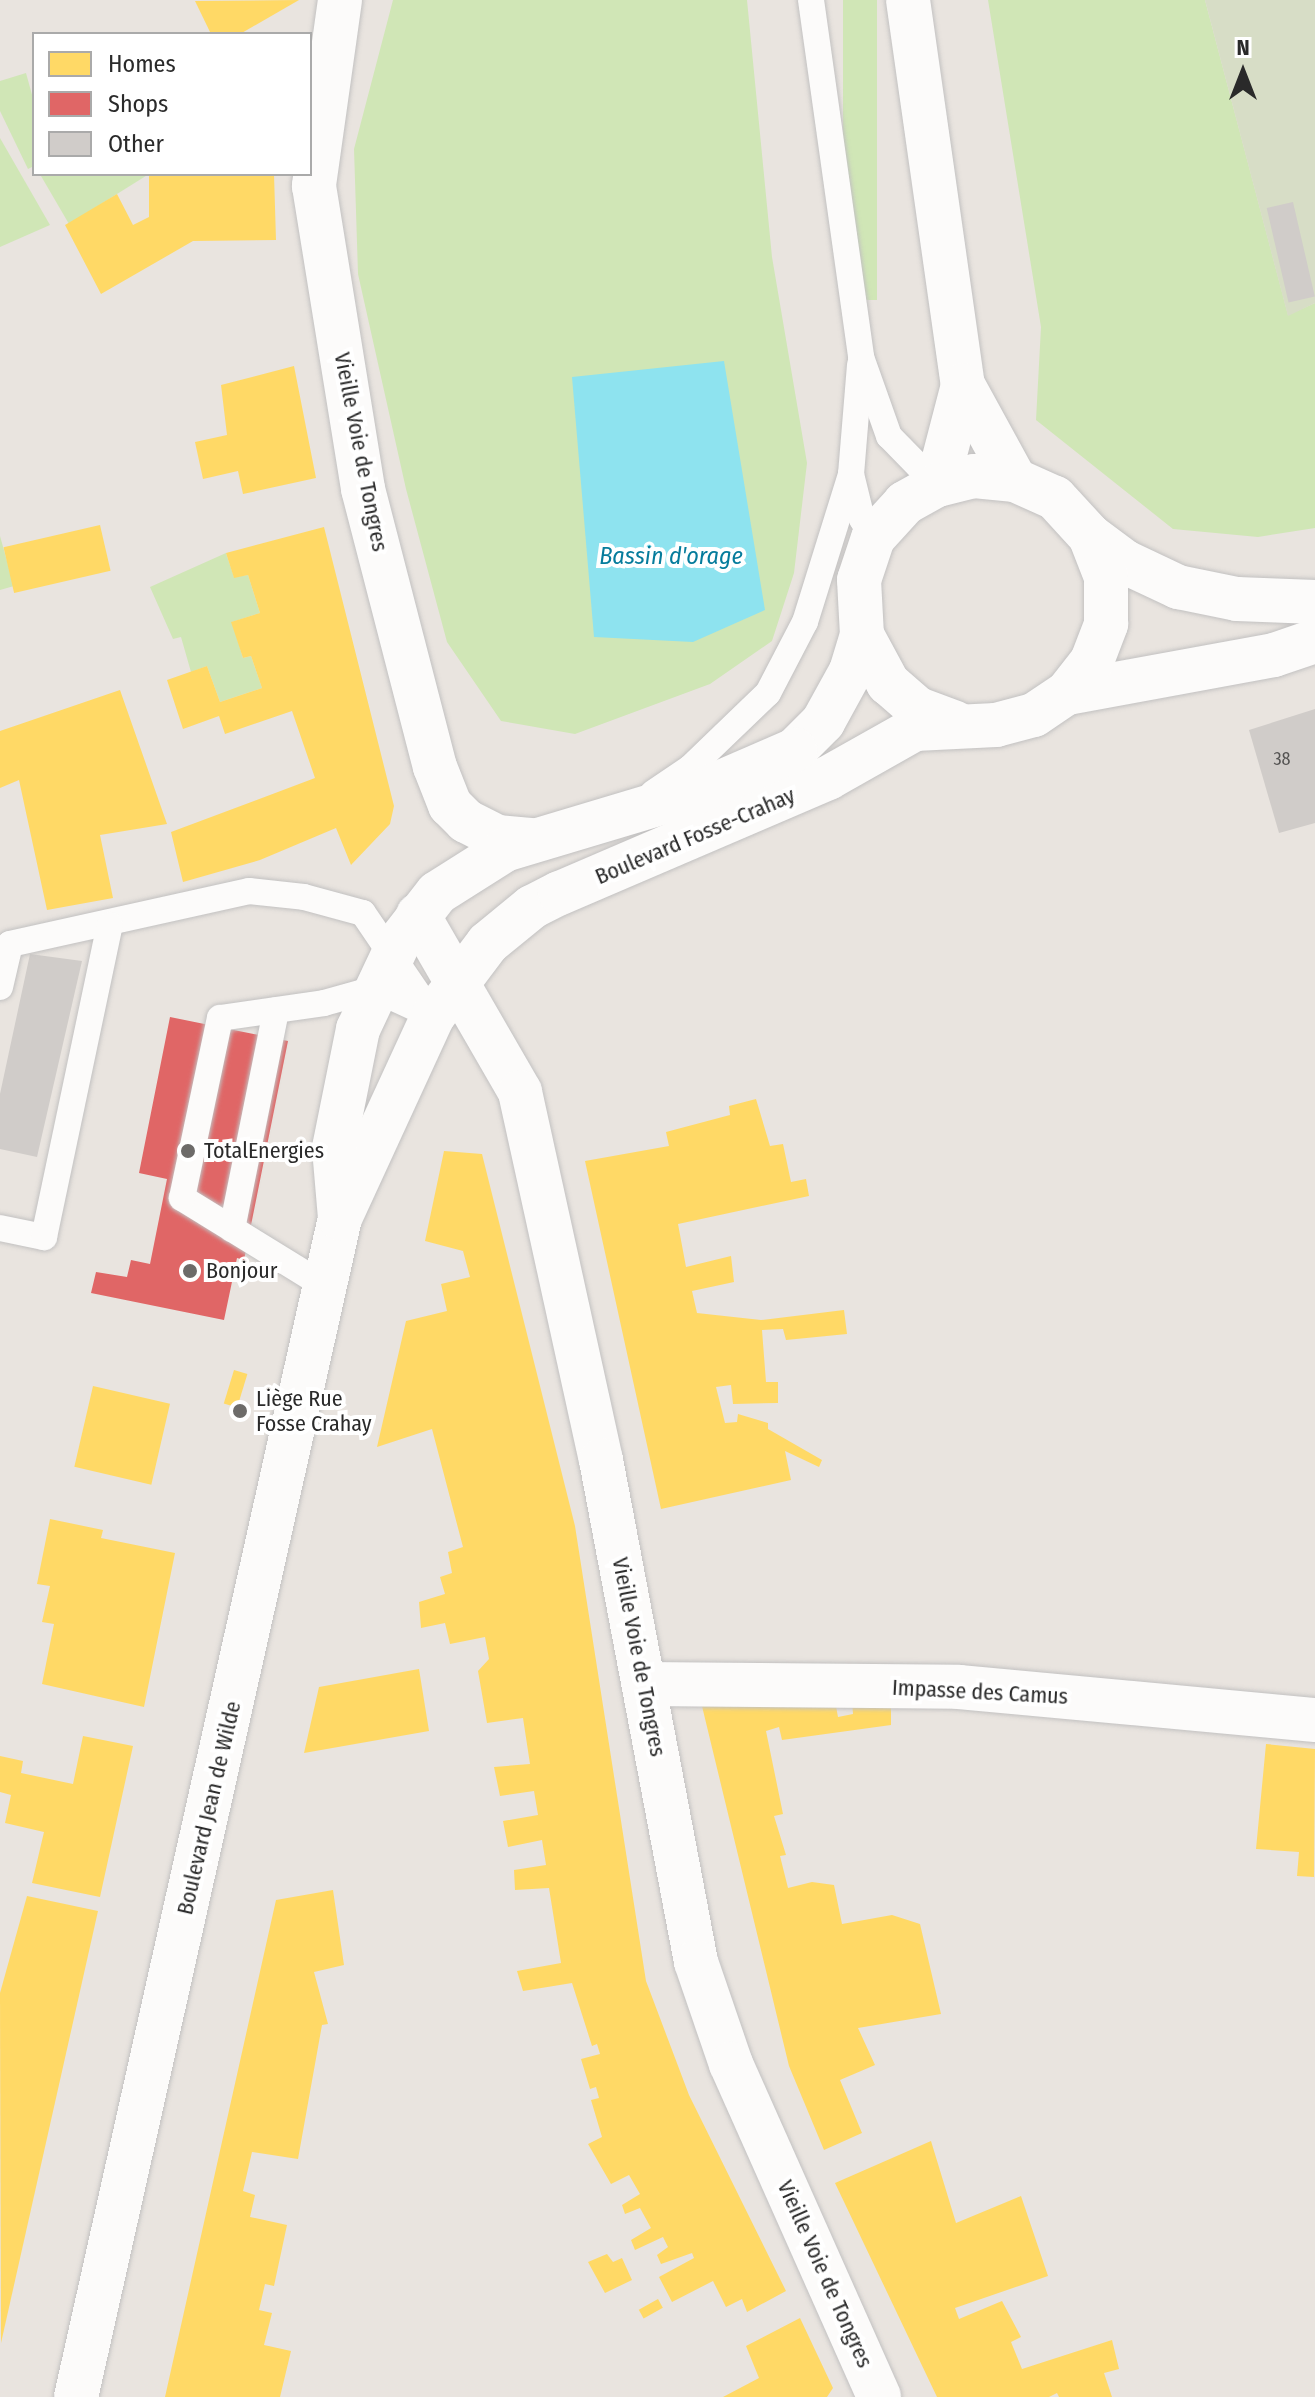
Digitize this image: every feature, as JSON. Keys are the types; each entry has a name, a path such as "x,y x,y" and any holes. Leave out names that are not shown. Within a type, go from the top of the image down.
{"main road":[{"name":"Vieille Voie de Tongres","path":"340,0 314,186 363,489 435,767 450,805 466,821 497,837 533,840"},
{"path":"908,0 963,385 1015,480"},
{"path":"937,485 963,385"},
{"name":"Boulevard Fosse-Crahay","path":"480,861 533,840 698,792 795,750 834,705 862,635 859,580 873,538 905,503 937,485 974,476 1015,480 1055,498 1090,536 1125,562 1178,587 1237,599 1315,602"},
{"name":"Boulevard Fosse-Crahay","path":"444,1000 488,943 532,907 828,778 915,729 956,723 996,725 1034,715 1067,693 1092,661 1106,624 1106,577 1090,536"},
{"name":"Boulevard Fosse-Crahay","path":"862,635 888,683 918,709 956,723"},
{"name":"Boulevard Fosse-Crahay","path":"1067,693 1274,655 1315,641"},
{"name":"Boulevard Jean de Wilde","path":"340,1218 334,1148 358,1029 384,972 418,915 437,893 480,861"},
{"name":"Vieille Voie de Tongres","path":"418,915 444,1000 520,1092 644,1684 696,1962 731,2064 879,2397"},
{"name":"Boulevard Jean de Wilde","path":"76,2397 340,1218 444,1000"},
{"name":"Impasse des Camus","path":"644,1684 959,1687 1315,1720"}],"lane":[{"path":"811,0 861,357 889,436 937,485"},
{"path":"626,811 690,768 768,693 805,622 851,474 861,357"},
{"path":"851,474 862,519 873,538"},
{"path":"0,987 10,944 110,925 249,891 304,897 363,913 384,972 444,1000"},
{"path":"0,1228 44,1237 110,925"},
{"path":"325,1286 182,1198 220,1018 276,1010 384,972 444,1000"},
{"path":"232,1229 276,1010"}],"green space":[{"path":"393,0 747,0 772,257 807,463 794,573 772,641 710,684 575,734 501,721 447,642 406,489 358,274 354,149"},
{"path":"843,0 877,0 877,300 843,300"},
{"path":"988,0 1205,0 1288,315 1315,303 1315,528 1258,537 1173,529 1036,420 1041,327"},
{"path":"1205,0 1315,0 1315,303 1288,316"},
{"path":"26,73 32,95 32,167 28,169 0,111 0,81"},
{"path":"0,138 50,225 0,247"},
{"path":"41,176 146,176 69,224"},
{"path":"0,536 14,586 0,590"},
{"path":"226,553 234,577 248,575 260,613 232,622 243,658 251,656 262,688 220,702 207,666 191,672 181,637 173,639 150,587"}],"water":[{"name":"Bassin d'orage","path":"724,361 765,610 693,642 594,637 572,377"}],"building: Homes":[{"path":"299,0 243,32 210,32 195,1"},
{"path":"149,176 274,176 276,240 193,241 101,294 65,225 117,194 133,225 149,217"},
{"path":"294,366 316,478 243,494 238,471 203,479 195,442 227,435 221,385"},
{"path":"100,525 111,571 14,593 4,547"},
{"path":"324,527 394,806 390,824 351,865 336,828 260,860 183,882 171,832 315,778 292,711 225,734 219,716 183,729 167,680 207,666 220,702 262,688 251,656 243,658 231,622 260,613 248,575 234,578 226,553"},
{"path":"120,690 167,824 100,835 113,898 47,910 19,780 0,788 0,731"},
{"path":"756,1099 770,1146 783,1144 791,1182 806,1179 809,1196 678,1224 686,1267 731,1256 734,1282 692,1291 697,1313 761,1320 844,1310 847,1334 786,1340 783,1329 762,1330 766,1382 778,1382 778,1403 733,1404 731,1385 716,1387 725,1423 737,1422 738,1414 768,1423 768,1429 822,1460 819,1467 785,1451 791,1480 661,1509 585,1161 669,1146 666,1132 730,1115 729,1106"},
{"path":"444,1151 482,1154 575,1526 646,1981 689,2095 786,2291 747,2312 742,2299 726,2307 713,2281 672,2302 659,2277 694,2258 692,2253 661,2264 657,2255 668,2247 663,2237 635,2250 631,2240 651,2228 640,2208 625,2214 622,2205 640,2194 629,2175 611,2184 588,2144 602,2137 591,2100 599,2098 596,2087 590,2089 581,2059 600,2054 597,2044 592,2046 572,1983 523,1991 517,1971 561,1963 549,1888 515,1890 514,1870 546,1865 542,1840 508,1847 503,1821 538,1815 534,1791 500,1796 494,1767 530,1764 523,1718 487,1723 478,1671 489,1659 485,1637 450,1644 445,1623 421,1628 419,1602 445,1594 440,1577 452,1573 448,1552 463,1547 432,1429 377,1447 406,1321 447,1311 441,1284 470,1277 463,1251 425,1241"},
{"path":"234,1370 247,1374 237,1408 224,1403"},
{"path":"93,1386 170,1404 151,1485 74,1467"},
{"path":"50,1519 103,1530 101,1538 175,1553 144,1707 42,1684 54,1624 42,1622 50,1586 37,1584"},
{"path":"419,1669 429,1731 304,1753 319,1687"},
{"path":"835,1701 838,1717 853,1714 852,1701 891,1706 891,1725 782,1740 779,1727 766,1731 783,1814 774,1816 786,1855 780,1856 788,1888 812,1882 834,1885 842,1924 892,1915 920,1924 941,2014 858,2028 875,2065 840,2080 862,2133 824,2150 789,2066 701,1702"},
{"path":"83,1736 133,1746 100,1897 32,1883 44,1832 5,1823 11,1795 0,1792 0,1756 23,1761 21,1773 73,1784"},
{"path":"1266,1744 1315,1749 1314,1877 1297,1876 1299,1852 1256,1849"},
{"path":"333,1890 344,1965 314,1972 328,2024 322,2025 298,2159 252,2152 243,2191 255,2195 250,2217 287,2225 274,2286 265,2284 259,2310 272,2313 264,2345 291,2351 280,2397 165,2397 276,1900"},
{"path":"27,1896 98,1911 1,2343 0,1993"},
{"path":"931,2141 956,2223 1021,2196 1048,2276 955,2308 959,2319 1002,2301 1021,2337 1011,2342 1022,2369 1112,2340 1119,2369 1104,2373 1112,2397 1059,2397 1057,2393 1049,2397 937,2397 835,2183"},
{"path":"607,2254 613,2262 622,2258 632,2280 605,2293 588,2262"},
{"path":"658,2299 663,2308 644,2318 639,2310"},
{"path":"800,2318 833,2388 827,2397 723,2397 759,2378 746,2346"}],"building: Shops":[{"path":"170,1017 288,1041 244,1260 237,1258 224,1320 91,1293 96,1272 127,1277 131,1260 150,1264 167,1179 139,1173"}],"building: Other":[{"path":"1293,202 1315,297 1289,303 1267,208"},
{"path":"1315,709 1315,823 1279,833 1249,730"},
{"path":"30,954 82,961 37,1157 0,1149 0,1094"}],"place":[{"name":"TotalEnergies","path":"188,1151"},
{"name":"Bonjour","path":"190,1271"},
{"name":"Liège Rue Fosse Crahay","path":"240,1411"}]}
